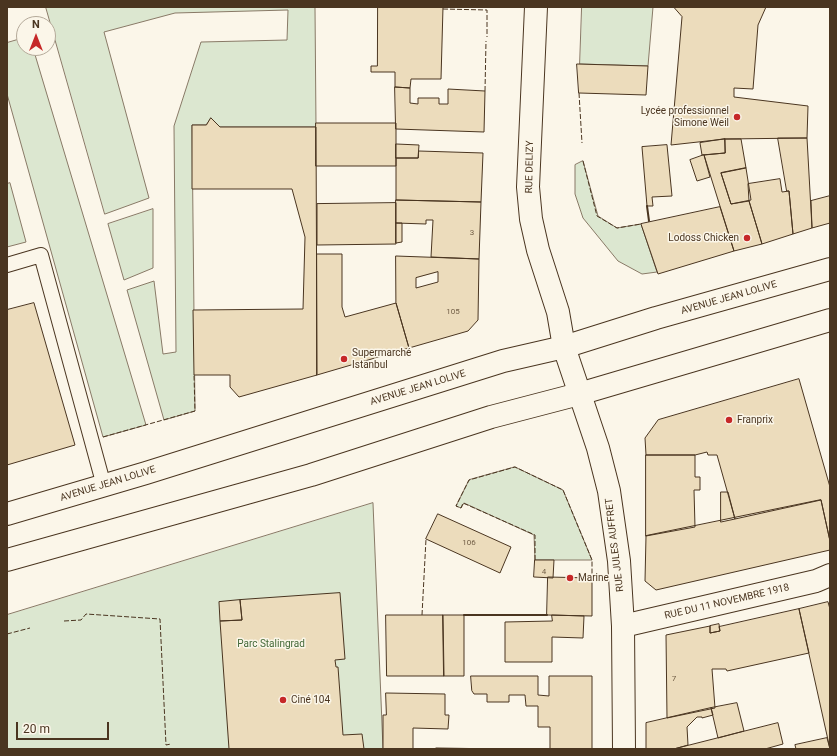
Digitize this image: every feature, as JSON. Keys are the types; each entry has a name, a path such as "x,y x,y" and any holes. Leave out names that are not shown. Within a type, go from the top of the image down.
{"main road":[{"name":"RUE DELIZY","path":"536,7 528,187 538,250 558,312 564,347"},
{"name":"AVENUE JEAN LOLIVE","path":"7,514 104,486 477,369 564,347 656,318 830,268"},
{"path":"7,560 311,475 491,417 579,394 830,320"},
{"name":"RUE JULES AUFFRET","path":"564,347 598,448 609,491 619,561 623,626 624,749"},
{"name":"RUE DU 11 NOVEMBRE 1918","path":"623,626 816,582 830,575"}],"lane":[{"path":"7,265 41,255 104,486"}],"green space":[{"path":"46,7 315,7 316,127 220,127 211,118 206,125 192,125 195,411 164,420 127,290 154,281 163,354 176,352 174,126 201,42 287,40 288,10 175,13 104,32 149,198 105,214 56,42 56,16 49,16"},
{"path":"582,7 653,7 648,66 580,64"},
{"path":"16,40 16,56 35,56 146,425 103,437 7,94 7,43"},
{"path":"583,161 598,216 617,228 641,224 657,272 642,274 618,261 583,218 575,194 575,165"},
{"path":"10,183 26,242 7,247 7,184"},
{"path":"153,209 153,268 124,280 108,224"},
{"path":"515,467 563,490 592,560 535,560 534,535 464,503 461,508 456,506 469,480"},
{"name":"Parc Stalingrad","path":"373,503 383,749 7,749 7,615"}],"building":[{"path":"378,7 443,7 441,79 411,79 410,88 395,87 395,72 371,72 371,66 377,66"},
{"path":"674,7 766,7 758,25 753,89 734,88 734,97 808,106 807,138 725,139 671,145 682,17"},
{"path":"577,64 648,66 646,95 579,93"},
{"path":"395,87 410,88 410,103 418,104 418,98 439,98 439,104 448,104 448,89 485,91 484,132 396,129"},
{"path":"211,118 220,127 316,127 317,375 239,397 230,387 230,375 194,375 193,310 303,309 305,237 292,189 192,189 192,125 206,125"},
{"path":"316,123 396,123 396,166 316,166"},
{"path":"778,138 807,138 812,228 793,234 789,191 787,191"},
{"path":"725,139 725,153 702,155 700,143"},
{"path":"725,139 741,139 746,168 721,173 731,204 749,201 762,244 734,251 704,155 725,153"},
{"path":"396,144 419,145 418,158 396,158"},
{"path":"667,145 672,196 652,197 653,206 647,206 642,147"},
{"path":"419,151 483,153 481,202 396,200 396,158 418,158"},
{"path":"704,155 710,177 697,181 690,160"},
{"path":"746,168 751,200 731,204 721,173"},
{"path":"780,179 782,192 789,191 793,234 762,244 749,201 748,184"},
{"path":"830,196 830,223 812,228 811,201"},
{"path":"396,200 481,202 479,259 431,257 433,220 426,220 426,224 396,223"},
{"path":"396,203 396,244 317,245 317,204"},
{"path":"720,207 734,251 658,274 641,224"},
{"path":"396,223 402,223 402,242 396,243"},
{"path":"317,254 342,254 342,307 345,317 396,303 409,348 317,375"},
{"path":"396,256 479,259 478,320 468,331 409,348 396,303","holes":["438,272 438,282 416,288 416,278"]},
{"path":"34,303 75,445 7,465 7,310"},
{"path":"799,379 830,487 830,541 821,500 735,519 717,455 708,455 707,452 695,455 646,455 645,438 658,420"},
{"path":"646,455 695,455 695,477 700,477 700,490 694,490 695,527 646,536"},
{"path":"721,492 728,492 735,519 721,522"},
{"path":"821,500 830,541 830,550 656,590 645,581 646,536"},
{"path":"438,514 511,547 500,573 426,539"},
{"path":"535,560 554,560 553,578 534,577"},
{"path":"548,577 592,578 592,616 547,615"},
{"name":"Ciné 104","path":"340,593 345,659 335,660 336,667 338,667 343,735 362,734 364,749 229,749 220,621 242,620 240,600"},
{"path":"240,600 242,620 220,621 219,602"},
{"path":"828,602 830,609 830,749 799,609"},
{"path":"799,609 809,653 727,671 726,669 712,669 715,708 667,718 666,635 710,626 710,633 720,631 719,627"},
{"path":"386,615 443,615 444,676 387,676"},
{"path":"443,615 464,615 464,676 444,676"},
{"path":"552,615 584,616 583,638 552,637 552,662 505,662 505,622 552,621"},
{"path":"719,624 720,631 710,633 710,626"},
{"path":"471,676 538,676 538,695 549,696 549,676 592,676 592,749 550,749 550,727 538,727 538,706 526,706 525,695 509,695 509,702 487,702 487,694 474,694 472,691"},
{"path":"386,693 445,694 445,715 449,715 448,729 413,728 413,749 383,749 383,715 386,715"},
{"path":"737,703 744,731 718,738 711,708"},
{"path":"711,708 713,715 702,718 697,717 687,727 688,745 674,749 646,749 646,723"},
{"path":"778,723 783,744 765,749 674,749"},
{"path":"827,738 830,749 796,749 795,745"},
{"path":"436,748 502,749 436,749"}],"fence":[{"path":"443,9 487,10 487,37"},
{"path":"485,91 486,41"},
{"path":"579,93 582,143"},
{"path":"583,161 597,216 617,228 641,224"},
{"path":"103,437 195,411 194,375"},
{"path":"535,560 535,535 463,503 461,508 456,506 469,480 515,467 563,490 592,560 592,578"},
{"path":"422,615 426,539"},
{"path":"64,621 81,620 86,614 160,619 166,745 171,744"},
{"path":"7,634 30,628"}],"wall":[{"path":"647,206 649,221"},
{"path":"464,615 547,615"}],"place":[{"name":"Lycée professionnel Simone Weil","path":"737,117"},
{"name":"Lodoss Chicken","path":"747,238"},
{"name":"Supermarché Istanbul","path":"344,359"},
{"name":"Franprix","path":"729,420"},
{"name":"Marine","path":"570,578"},
{"name":"Ciné 104","path":"283,700"}]}
